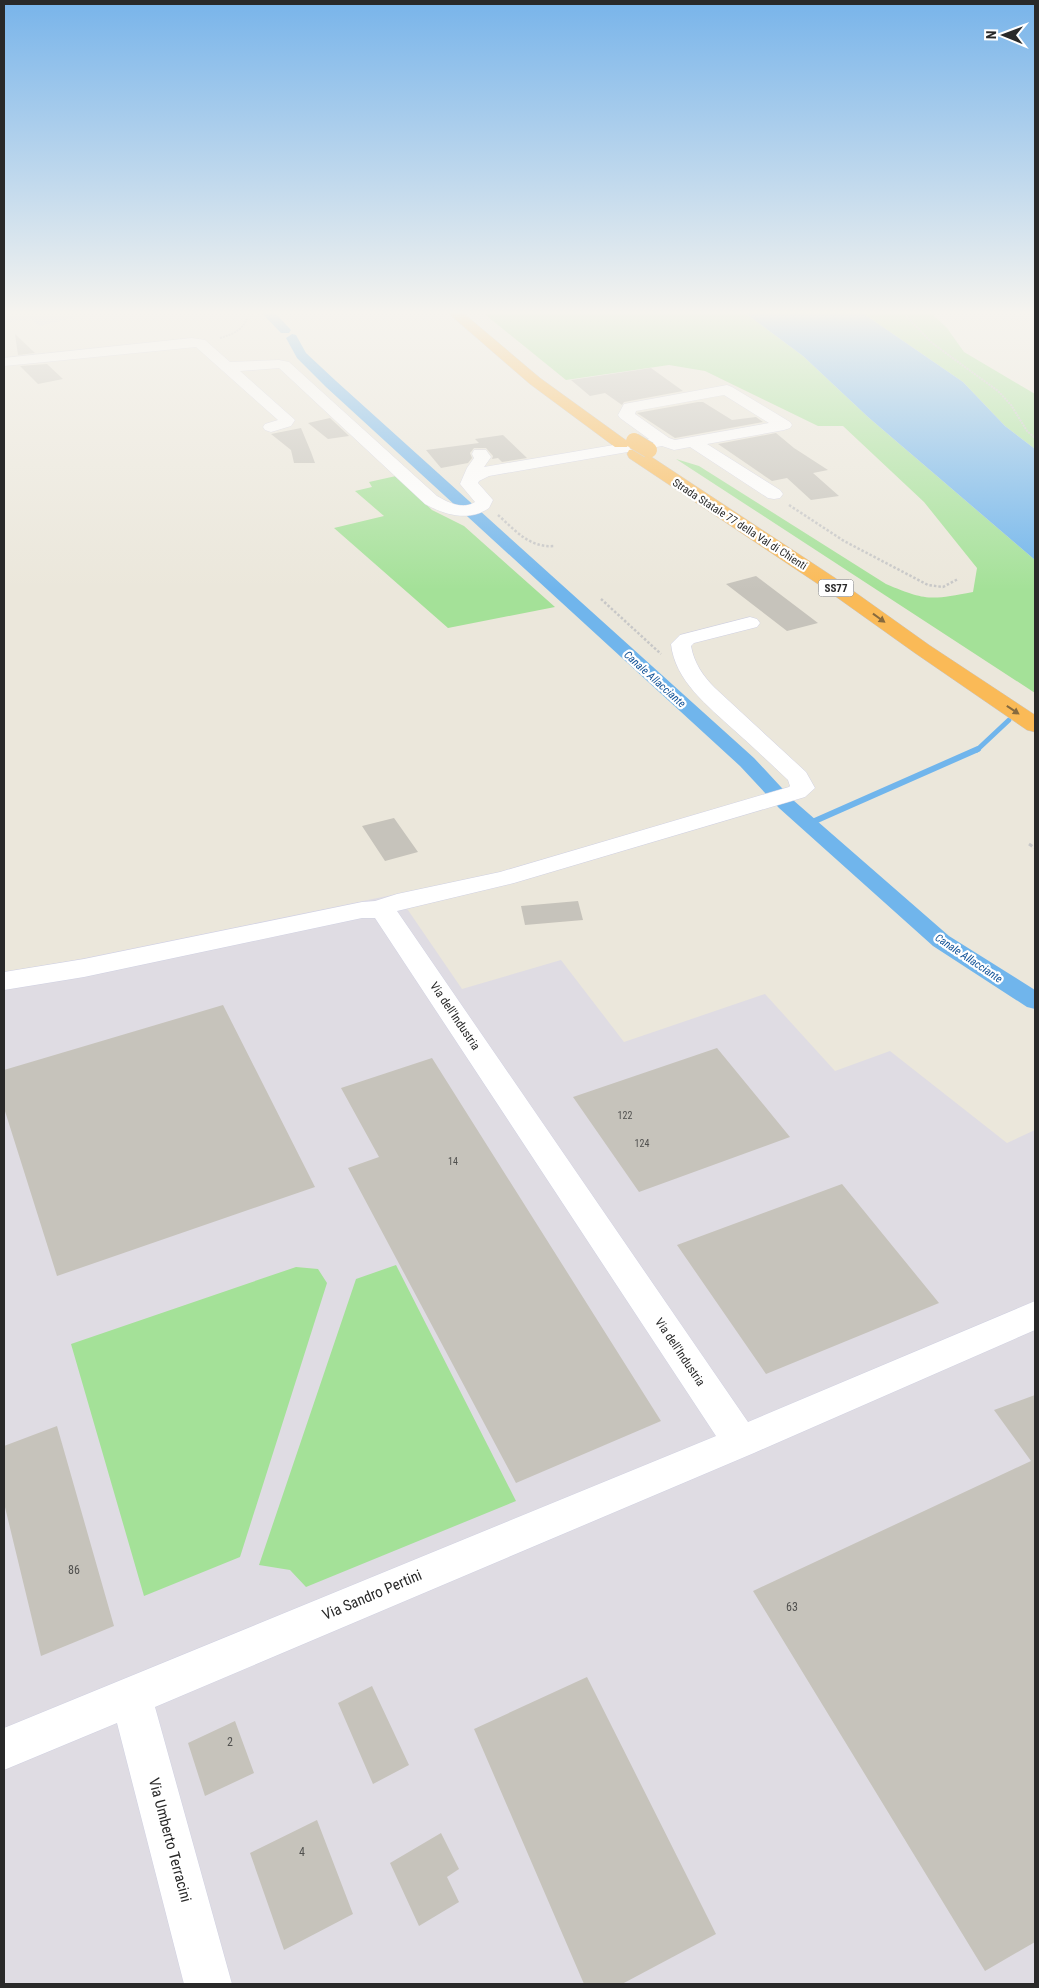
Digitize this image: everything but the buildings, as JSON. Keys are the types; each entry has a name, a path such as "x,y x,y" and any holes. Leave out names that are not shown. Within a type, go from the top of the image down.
{"highway":[{"name":"Strada Statale 77 della Val di Chienti","path":"574,405 836,572 945,648 1035,707"},
{"name":"Strada Statale 77 della Val di Chienti","path":"585,405 922,649 1035,725"}],"street":[{"path":"270,405 288,422 271,427"},
{"path":"327,405 431,500 452,510 469,510 482,506 484,500 469,484 475,468 483,457 480,454"},
{"path":"641,446 626,415 630,407 643,405"},
{"path":"471,478 485,472 641,446 674,445 693,442 784,424 752,405"},
{"path":"693,442 774,494"},
{"path":"4,981 94,966 362,910 379,909 397,902 505,878 769,802 797,792 803,788 798,777 707,694 692,674 682,654 681,644 687,639 750,623"},
{"name":"Via dell'Industria","path":"379,909 388,916 741,1442"},
{"name":"Via Sandro Pertini","path":"4,1749 741,1442 1035,1315"},
{"name":"Via Umberto Terracini","path":"131,1696 208,1984"}],"path":[{"path":"1011,405 1027,431 1035,438"},
{"path":"774,494 796,511 844,541 928,585 943,587 958,579"},
{"path":"482,506 532,545 543,548 554,546"},
{"path":"601,599 677,669 692,674"},
{"path":"1029,844 1035,848"}],"shaded area":[{"path":"397,894 462,989 561,960 624,1042 765,994 835,1071 890,1051 1007,1143 1035,1130 1035,1984 4,1984 4,972 80,959"}],"green space":[{"path":"774,405 855,405 1035,560 1035,693 676,459 699,466 886,584 911,594 929,597 947,597 973,592 977,568 924,502 843,426 818,426"},
{"path":"985,405 1035,405 1035,449 1005,426"},
{"path":"396,476 432,510 464,526 555,607 448,628 334,528 384,516 355,491 372,487 369,482"},
{"path":"396,1265 516,1501 306,1587 290,1570 259,1565 356,1279"},
{"path":"296,1267 318,1269 327,1283 240,1557 144,1596 71,1344"}],"water":[{"path":"855,405 985,405 1005,426 1035,449 1035,560"}],"waterway":[{"name":"Canale Allacciante","path":"354,405 747,762 786,804 941,941 1035,1001"},
{"path":"977,750 1009,720"},
{"path":"808,824 978,749"}]}
